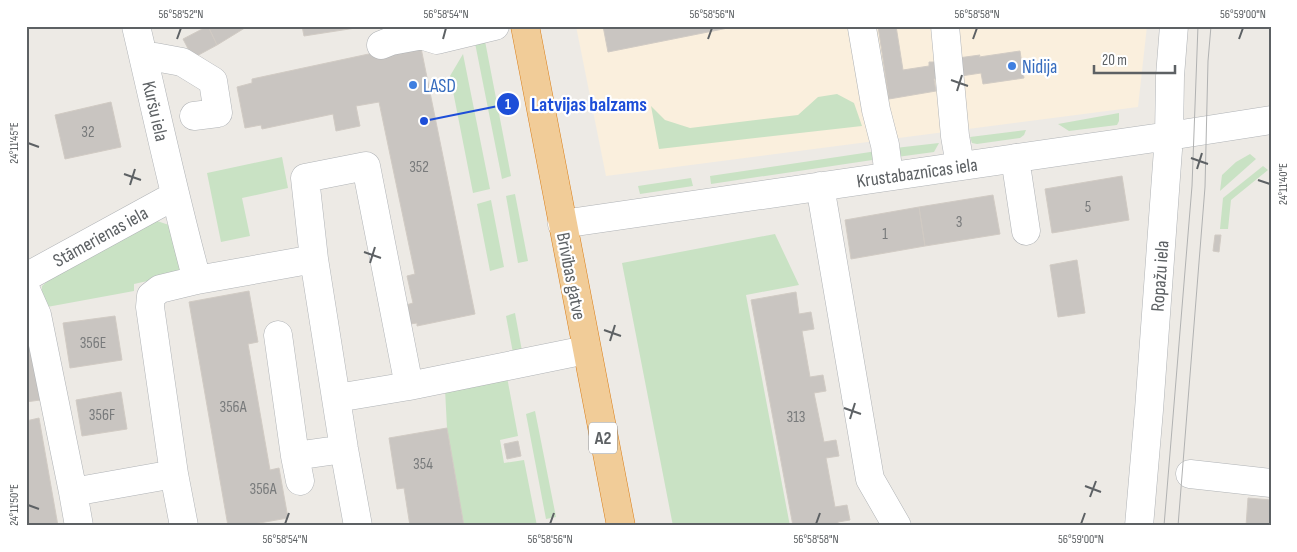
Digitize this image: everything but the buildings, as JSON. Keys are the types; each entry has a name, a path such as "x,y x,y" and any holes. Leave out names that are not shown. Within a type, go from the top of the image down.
{"highway":[{"name":"Brīvības gatve","path":"524,26 621,526"}],"street":[{"name":"Kuršu iela","path":"136,26 162,135 174,196 197,280"},
{"path":"381,45 390,41 418,36 437,40 495,26"},
{"path":"945,26 955,136 960,165"},
{"name":"Ropažu iela","path":"1139,526 1169,136 1170,76 1174,26"},
{"path":"862,28 889,176"},
{"path":"155,57 182,62 213,80 218,113 194,116"},
{"name":"Krustabaznīcas iela","path":"562,224 1271,120"},
{"path":"1014,158 1026,232"},
{"path":"358,526 314,259 305,178 366,166 409,386"},
{"path":"820,186 870,479 897,526"},
{"name":"Stāmerienas iela","path":"26,277 174,196"},
{"path":"184,526 174,474 150,307 151,296 160,290 197,280 314,259"},
{"path":"26,290 37,315 79,526"},
{"path":"278,335 298,469 344,449"},
{"path":"336,398 409,386 586,350"},
{"path":"73,492 174,474"},
{"path":"1190,474 1271,483"}],"shaded area":[{"path":"576,26 1147,26 1138,107 606,176"}],"green space":[{"path":"485,41 511,176 502,179 475,43"},
{"path":"463,54 490,189 473,193 450,76"},
{"path":"837,94 854,103 862,126 659,149 651,106 665,120 690,128 798,115 818,97"},
{"path":"1119,113 1117,125 1069,131 1058,124"},
{"path":"1026,130 1020,138 977,144 972,143 970,137"},
{"path":"939,143 934,152 897,157 895,148"},
{"path":"877,151 879,159 711,184 710,176"},
{"path":"1250,154 1256,159 1220,191 1222,175 1236,162"},
{"path":"282,157 288,188 242,198 250,236 221,242 207,173"},
{"path":"1263,166 1268,170 1231,200 1228,229 1220,229 1223,198"},
{"path":"691,178 693,186 640,194 638,186"},
{"path":"515,194 528,261 518,263 506,196"},
{"path":"491,200 504,267 490,271 477,204"},
{"path":"154,220 169,225 188,272 134,284 134,291 47,307 41,304 42,286 50,279"},
{"path":"775,234 799,285 746,295 790,526 673,526 622,263"},
{"path":"515,313 522,351 513,353 506,316"},
{"path":"507,377 518,436 500,440 504,463 524,460 537,526 464,526 447,428 445,389"},
{"path":"535,411 556,517 546,519 526,414"}],"tram line":[{"path":"1164,526 1192,186 1198,26"},
{"path":"1178,526 1205,187 1208,61 1211,26"}],"place":[{"name":"Nidija","path":"1012,66"},
{"name":"LASD","path":"413,85"},
{"name":"Latvijas balzams","path":"424,121"}]}
